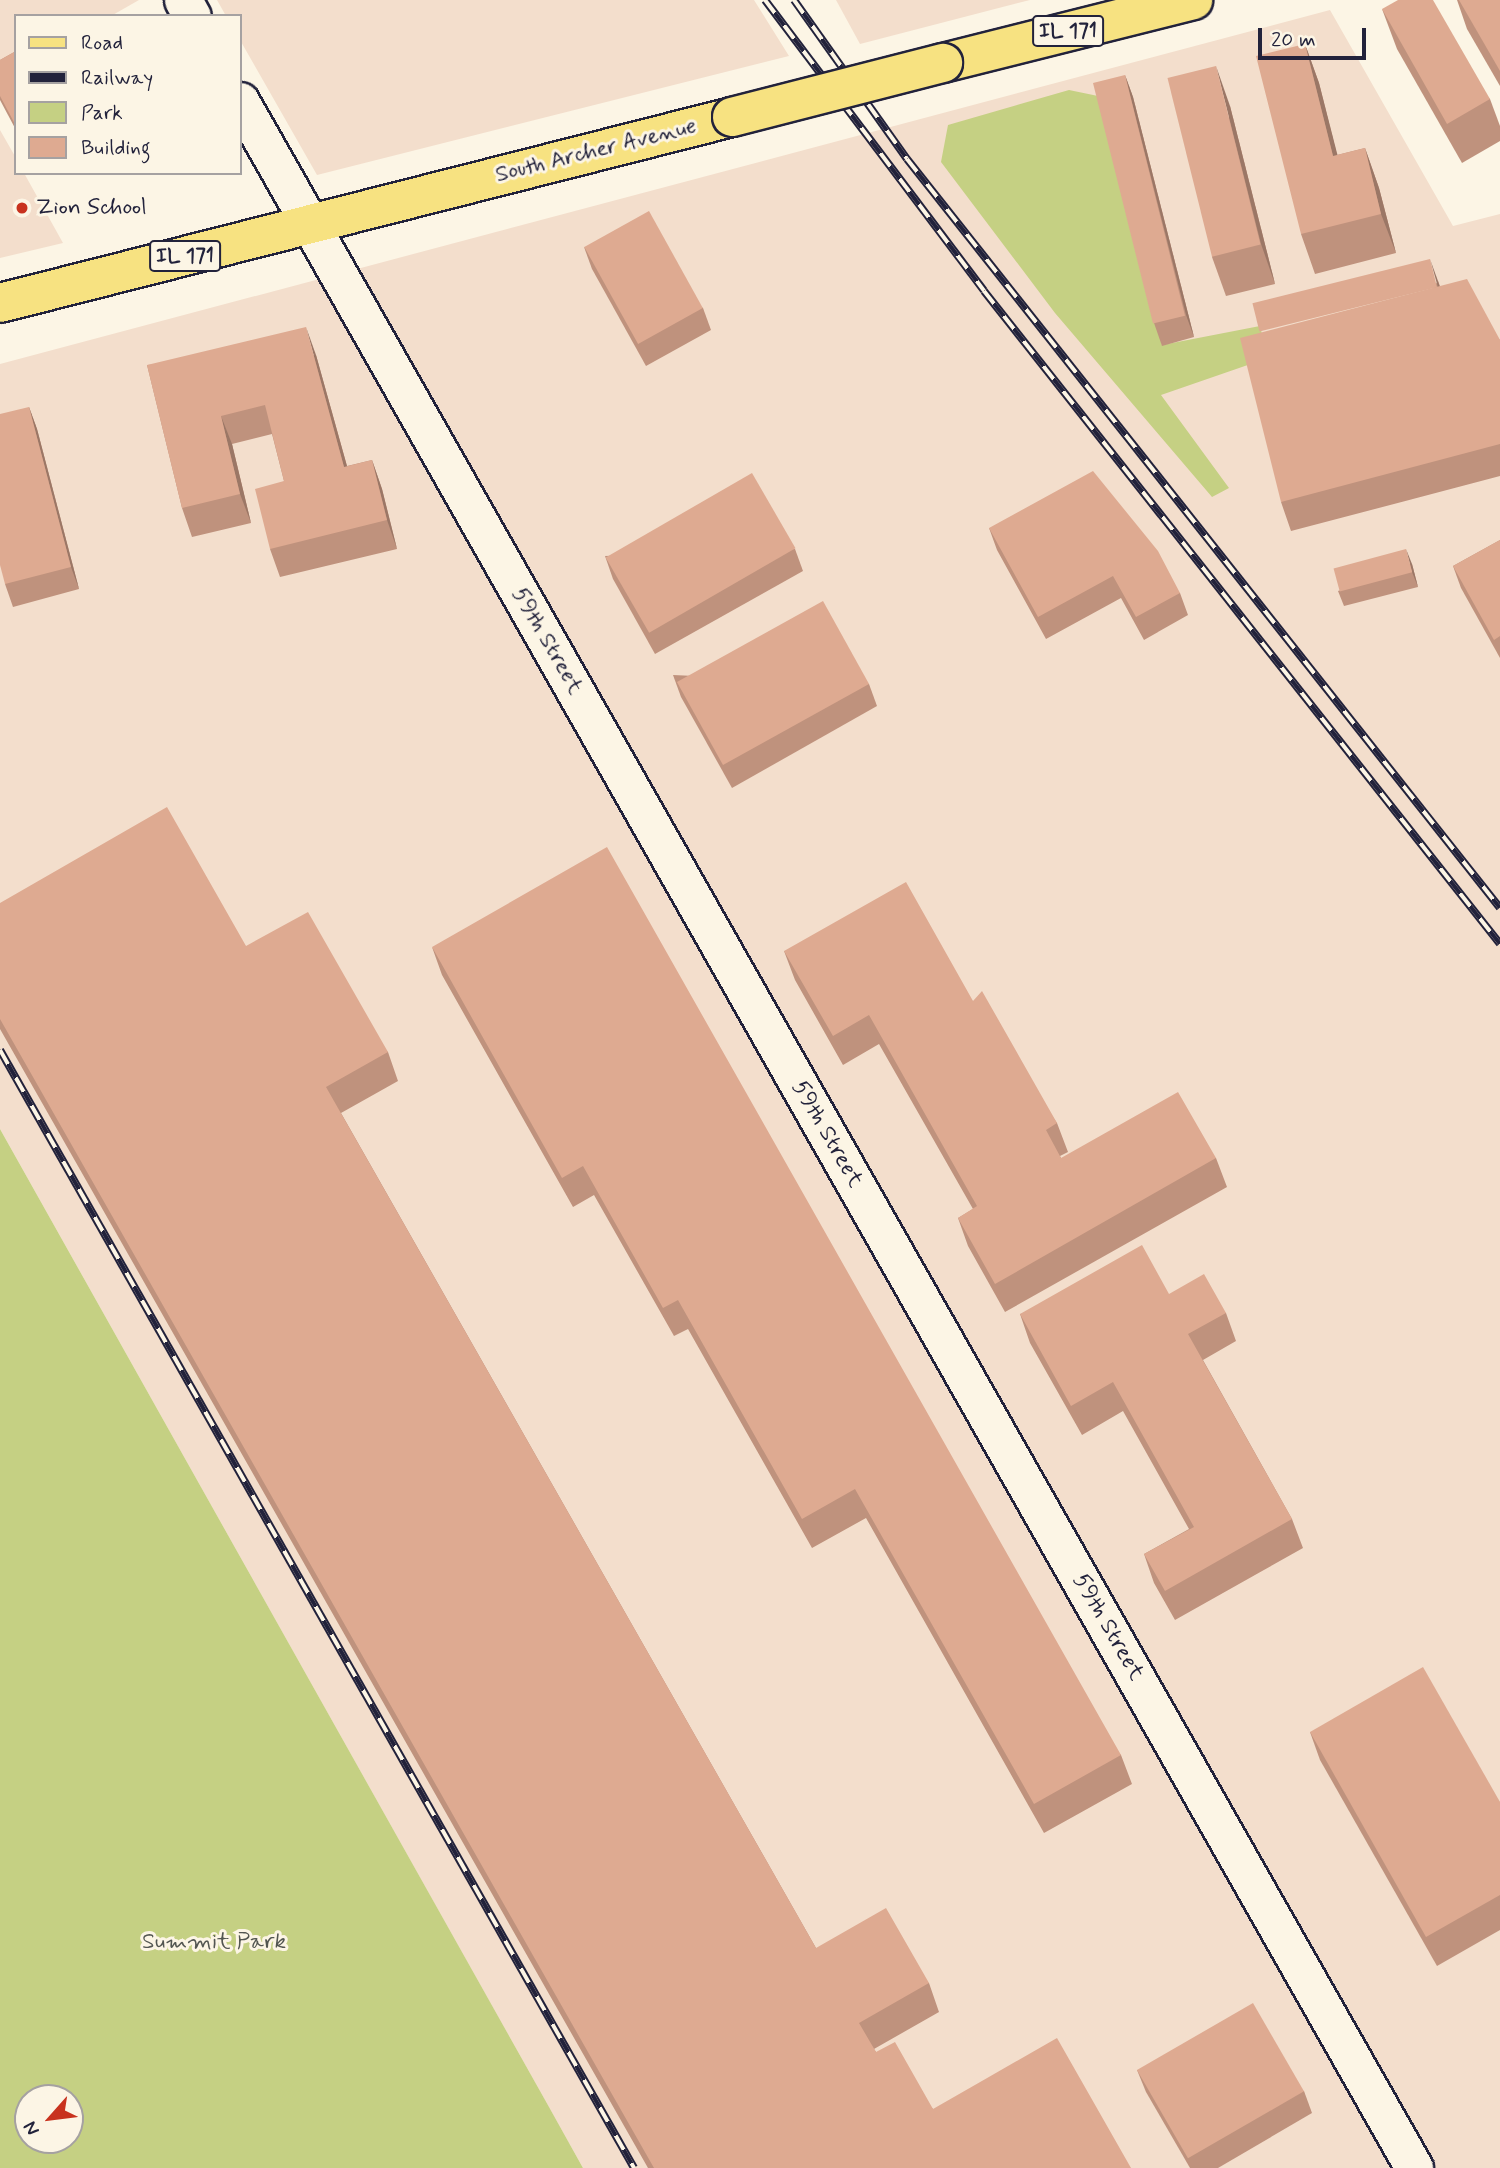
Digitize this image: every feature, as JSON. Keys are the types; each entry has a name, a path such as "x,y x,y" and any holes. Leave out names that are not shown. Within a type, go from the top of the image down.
{"main road":[{"name":"South Archer Avenue","path":"0,303 1193,0"}],"street":[{"name":"59th Street","path":"242,104 1414,2168"}],"shaded area":[{"path":"0,0 139,0 114,14 14,14 14,69 0,77"},
{"path":"217,0 754,0 789,56 317,175 242,44 242,14 225,14"},
{"path":"836,0 1030,0 860,44"},
{"path":"1330,10 1453,226 1500,214 1500,2168 583,2168 0,1129 0,364"},
{"name":"Zion School","path":"0,130 14,154 14,175 25,175 63,243 0,258"}],"green space":[{"path":"1069,90 1098,96 1162,345 1260,326 1268,358 1161,395 1229,488 1212,497 1055,313 941,162 948,125"},
{"name":"Summit Park","path":"0,1129 583,2168 0,2168"}],"building":[{"path":"1398,0 1433,0 1490,99 1447,124 1382,9"},
{"path":"1459,0 1500,0 1500,71"},
{"path":"1305,44 1333,156 1365,148 1381,214 1301,234 1256,56"},
{"path":"14,52 14,122 0,96 0,60"},
{"path":"1216,66 1261,245 1212,257 1167,78"},
{"path":"1125,75 1185,316 1153,324 1093,83"},
{"path":"649,211 703,308 638,344 584,247"},
{"path":"1430,259 1437,287 1259,331 1252,303"},
{"path":"1467,279 1500,340 1500,444 1281,502 1240,338"},
{"path":"306,327 344,467 372,460 387,520 270,549 255,489 284,481 265,405 221,416 240,494 182,508 147,365"},
{"path":"29,407 71,567 5,584 0,565 0,414"},
{"path":"1093,471 1158,551 1180,593 1136,617 1113,576 1038,617 989,528"},
{"path":"752,473 796,548 649,633 606,558"},
{"path":"1500,540 1500,636 1494,640 1453,566"},
{"path":"1406,549 1412,572 1340,592 1334,568"},
{"path":"823,601 869,684 723,765 677,682"},
{"path":"167,807 246,946 308,912 388,1052 326,1087 816,1948 886,1908 929,1983 859,2023 876,2052 895,2042 933,2109 1057,2038 1131,2168 654,2168 0,1019 0,903"},
{"path":"607,847 1121,1755 1034,1804 855,1489 802,1519 678,1300 663,1308 583,1166 562,1178 432,947"},
{"path":"906,882 973,1001 982,991 1057,1123 1046,1130 1061,1158 1178,1092 1216,1158 995,1284 958,1218 977,1206 869,1015 833,1036 784,951"},
{"path":"1142,1245 1169,1294 1204,1274 1226,1313 1188,1334 1292,1519 1165,1591 1144,1554 1194,1527 1113,1382 1071,1406 1020,1314"},
{"path":"1423,1667 1500,1802 1500,1895 1426,1937 1310,1732"},
{"path":"1253,2003 1304,2091 1188,2158 1137,2070"}],"railway":[{"path":"765,0 984,291 1500,944"},
{"path":"794,0 907,159 1500,908"},
{"path":"0,1050 634,2168"}],"place":[{"name":"Zion School","path":"22,208"}]}
